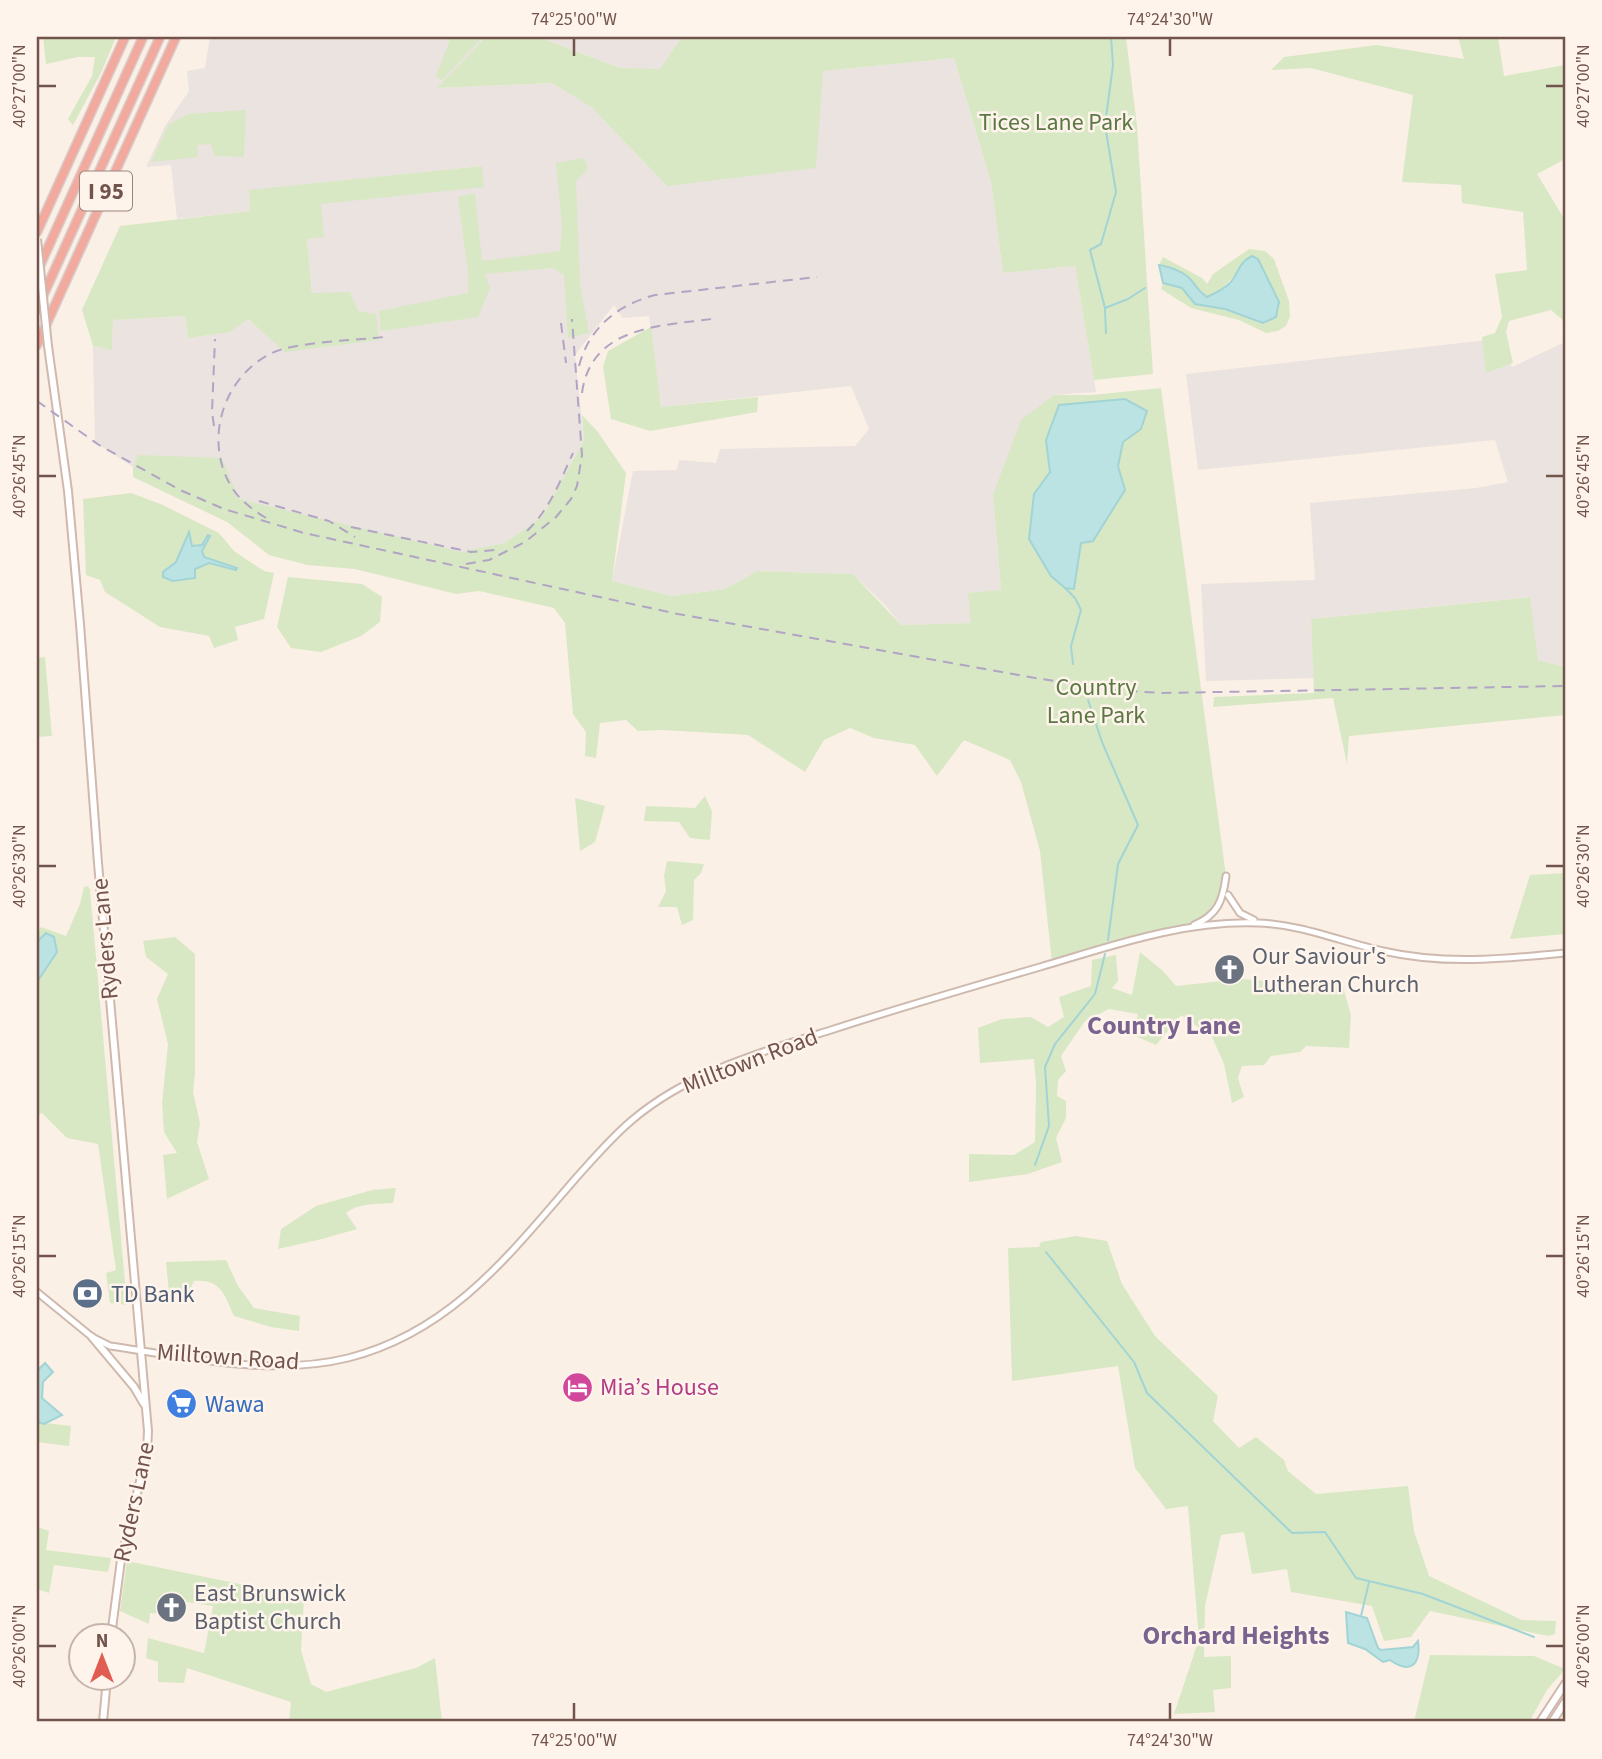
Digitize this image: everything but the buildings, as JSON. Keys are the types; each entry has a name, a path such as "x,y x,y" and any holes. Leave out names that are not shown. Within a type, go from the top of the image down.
{"highway":[{"name":"I 95","path":"37,232 125,37"},
{"name":"I 95","path":"37,272 143,37"},
{"name":"I 95","path":"37,310 160,37"},
{"name":"I 95","path":"37,345 176,37"}],"main road":[{"name":"Ryders Lane","path":"37,239 48,346 68,491 148,1432 147,1452 132,1520 124,1542 113,1622"},
{"path":"92,1336 134,1387 146,1408"},
{"path":"1540,1722 1565,1684"},
{"path":"103,1722 106,1692"},
{"path":"1552,1722 1565,1702"}],"street":[{"path":"1188,927 1206,920 1217,910 1224,896 1226,876"},
{"path":"1228,895 1245,917 1264,923"},
{"name":"Milltown Road","path":"37,1292 92,1336 110,1346 278,1365 348,1358 394,1342 440,1316 471,1293 506,1258 609,1142 642,1112 683,1085 735,1062 829,1030 1101,949 1188,927 1264,923 1385,952 1432,960 1463,961 1565,953"}],"shaded area":[{"path":"210,37 486,37 438,88 552,83 591,107 667,186 823,71 954,58 991,182 1003,273 1075,266 1096,392 1054,395 993,495 1001,590 971,623 901,625 853,574 757,571 725,589 672,596 612,581 633,471 677,470 679,460 716,463 720,449 855,446 869,429 851,386 661,407 649,316 623,318 614,305 575,355 584,440 542,517 504,543 461,553 238,499 139,455 133,467 95,442 93,346 112,350 113,320 185,316 188,338 230,332 247,319 260,329 358,311 312,293 307,239 321,203 484,186 481,166 249,191 250,211 177,219 171,165 146,167 165,126 189,91 187,71 205,68"},
{"path":"538,37 682,37 661,70 620,68"},
{"path":"1496,339 1512,367 1565,342 1565,667 1538,660 1529,597 1311,619 1314,678 1206,681 1201,584 1315,580 1310,503 1476,488 1508,482 1495,440 1198,470 1186,374"}],"green space":[{"path":"43,37 116,37 101,73 73,125 68,119 92,76 95,57 78,57 46,64"},
{"path":"451,37 483,37 442,80 436,76"},
{"name":"Tices Lane Park","path":"486,37 538,37 620,68 660,69 682,37 1126,37 1137,126 1153,374 1094,380 1075,266 1003,273 991,182 954,58 823,71 816,168 667,186 591,107 552,83 437,88"},
{"path":"1458,37 1498,37 1504,76 1565,65 1565,159 1537,174 1565,220 1565,322 1551,310 1509,321 1506,332 1513,363 1486,373 1482,337 1495,333 1502,317 1495,274 1527,270 1523,212 1462,203 1461,185 1402,182 1413,95 1311,68 1271,70 1284,57 1377,45 1464,59"},
{"path":"246,110 244,157 215,156 211,144 197,145 198,157 151,162 169,124 188,114"},
{"path":"584,158 588,169 576,181 580,283 589,333 568,338 564,275 553,268 485,274 490,288 478,317 381,331 379,311 468,293 458,197 475,193 482,261 560,251 562,226 556,163"},
{"path":"482,166 484,187 321,204 324,237 307,239 312,293 350,292 358,311 376,314 379,340 285,352 248,319 230,332 188,338 185,316 113,320 112,350 93,346 82,310 120,226 250,211 249,190"},
{"path":"1249,249 1265,251 1274,259 1289,301 1290,316 1286,326 1278,331 1266,333 1239,320 1191,308 1161,289 1163,283 1182,288 1195,304 1225,309 1263,323 1279,302 1258,259 1252,256 1227,283 1207,297 1185,275 1159,265 1163,257 1202,278 1207,284 1213,274"},
{"path":"651,327 661,407 758,397 757,412 650,431 611,419 603,367 608,351"},
{"name":"Country Lane Park","path":"1161,388 1226,876 1217,910 1188,927 1052,963 1040,851 1021,782 1010,760 964,740 937,776 915,745 874,738 850,728 824,740 805,772 748,735 638,731 626,720 600,723 596,758 585,756 586,732 573,714 565,623 554,608 479,591 456,594 355,569 307,565 269,555 227,522 133,477 133,467 138,455 222,458 239,499 461,552 504,543 542,517 584,440 582,415 598,432 626,473 612,581 672,596 725,589 757,571 853,574 901,625 971,623 968,593 1001,590 993,495 1021,420 1054,395 1092,395"},
{"path":"131,493 163,505 219,533 234,551 264,571 274,573 264,619 235,627 238,640 214,648 209,636 160,627 105,592 100,580 86,575 83,499","holes":["189,533 191,546 202,545 210,536 202,551 204,558 236,570 209,563 194,569 195,577 163,572 176,562"]},
{"path":"288,577 362,584 382,597 380,622 361,636 321,652 291,648 277,627"},
{"path":"1530,597 1538,660 1565,667 1565,715 1349,736 1347,764 1333,698 1213,707 1214,697 1314,693 1311,619"},
{"path":"45,657 52,736 37,737 37,658"},
{"path":"705,796 712,811 710,840 690,838 679,822 644,821 646,806 695,808"},
{"path":"575,798 605,806 595,842 580,851"},
{"path":"667,861 704,864 701,873 694,880 693,920 682,925 677,907 658,907 666,891 664,876"},
{"path":"1565,873 1565,934 1510,939 1530,875"},
{"path":"88,886 127,1305 110,1303 106,1273 116,1270 98,1144 67,1138 42,1113 37,1114 37,982 53,960 38,940 37,942 37,933 41,927 66,936 80,904 84,887"},
{"path":"175,937 195,954 193,1092 200,1123 197,1142 209,1179 167,1199 163,1155 177,1153 164,1132 162,1103 168,1044 157,999 168,974 146,957 143,941"},
{"path":"1140,952 1176,986 1241,979 1265,981 1274,990 1315,982 1343,987 1351,1015 1349,1048 1306,1046 1300,1052 1271,1056 1264,1065 1242,1066 1238,1078 1244,1097 1232,1103 1224,1064 1212,1037 1181,1015 1156,1045 1133,1035 1138,1014 1109,1009 1085,1021 1061,1056 1066,1071 1058,1080 1057,1096 1066,1101 1066,1118 1056,1138 1062,1162 1028,1174 969,1182 969,1154 1014,1155 1035,1142 1034,1059 980,1063 978,1028 1002,1019 1031,1017 1048,1027 1064,1017 1059,997 1091,986 1092,960 1116,955 1118,981 1112,988 1132,995"},
{"path":"396,1188 393,1203 362,1206 346,1213 357,1229 278,1249 281,1229 316,1206 372,1190"},
{"path":"1076,1236 1107,1241 1122,1284 1155,1336 1218,1396 1213,1421 1239,1448 1256,1437 1284,1460 1288,1471 1316,1494 1408,1486 1414,1531 1429,1576 1522,1620 1556,1621 1555,1634 1548,1636 1430,1611 1411,1637 1384,1641 1372,1606 1291,1592 1287,1569 1252,1574 1244,1532 1221,1535 1205,1606 1204,1657 1231,1656 1231,1688 1213,1690 1215,1712 1174,1714 1199,1639 1188,1506 1166,1509 1135,1468 1118,1366 1012,1381 1008,1248 1039,1247 1041,1242"},
{"path":"226,1260 238,1286 254,1308 300,1316 299,1331 271,1327 234,1316 220,1290 210,1283 194,1281 188,1294 169,1293 166,1262"},
{"path":"37,1422 71,1426 69,1446 37,1442"},
{"path":"37,1527 49,1531 46,1550 111,1558 108,1572 54,1565 49,1593 37,1589"},
{"path":"127,1561 304,1597 301,1650 311,1684 326,1692 416,1668 435,1658 442,1722 289,1722 291,1702 187,1668 184,1683 158,1682 158,1662 146,1658 148,1638 204,1653 213,1606 179,1601 179,1597 164,1595 165,1614 150,1613 149,1624 120,1611"},
{"path":"1430,1655 1534,1656 1565,1669 1547,1690 1529,1722 1414,1722"}],"water":[{"path":"1252,256 1258,259 1279,302 1276,317 1263,323 1225,309 1195,304 1182,288 1163,283 1159,265 1185,275 1207,297 1228,284 1242,264"},
{"path":"1125,399 1147,411 1141,429 1123,442 1118,466 1125,490 1093,541 1081,543 1074,589 1065,588 1051,576 1029,539 1034,494 1050,472 1046,440 1059,405"},
{"path":"189,532 192,546 202,545 208,535 210,536 202,551 204,557 237,568 236,570 209,563 195,569 195,578 173,581 163,577 163,572 176,562"},
{"path":"46,933 54,937 57,952 37,982 37,942"},
{"path":"45,1363 53,1372 43,1382 42,1398 62,1415 44,1424 37,1422 37,1371"},
{"path":"1346,1612 1367,1618 1381,1650 1413,1647 1418,1641 1416,1661 1409,1667 1390,1660 1383,1662 1365,1649 1348,1643"}],"waterway":[{"path":"1111,37 1113,65 1105,125 1116,192 1101,244 1090,250 1105,308 1128,299 1145,288"},
{"path":"1105,309 1106,333"},
{"path":"1065,588 1075,598 1081,610 1071,646 1073,664"},
{"path":"1088,700 1102,742 1138,825 1118,864 1108,940"},
{"path":"1035,1165 1049,1126 1045,1067 1055,1044 1095,994 1105,954"},
{"path":"1046,1252 1134,1362 1147,1393 1292,1533 1325,1532 1356,1578 1423,1594 1534,1637"},
{"path":"1361,1616 1369,1582"}],"railway":[{"path":"579,366 597,329 617,312 641,299 655,295 817,277"},
{"path":"466,564 489,560 525,542 556,517 571,499 577,486 582,455 572,319"},
{"path":"582,393 588,371 599,354 613,342 650,328 712,319"},
{"path":"561,323 566,363"},
{"path":"266,518 251,508 231,486 219,449 223,410 241,377 255,363 282,349 384,337"},
{"path":"214,426 212,412 215,339"},
{"path":"37,401 99,445 180,490 224,509 304,533 678,614 1114,690 1162,693 1565,686"},
{"path":"527,531 548,504 573,453"},
{"path":"259,501 329,521 355,537"},
{"path":"351,527 471,552 495,550"}],"place":[{"name":"Our Saviour's Lutheran Church","path":"1229,970"},
{"name":"TD Bank","path":"88,1294"},
{"name":"Mia’s House","path":"577,1387"},
{"name":"Wawa","path":"182,1404"},
{"name":"East Brunswick Baptist Church","path":"171,1607"}],"district":[{"name":"Country Lane","path":"1164,1025"},
{"name":"Orchard Heights","path":"1236,1635"}]}
